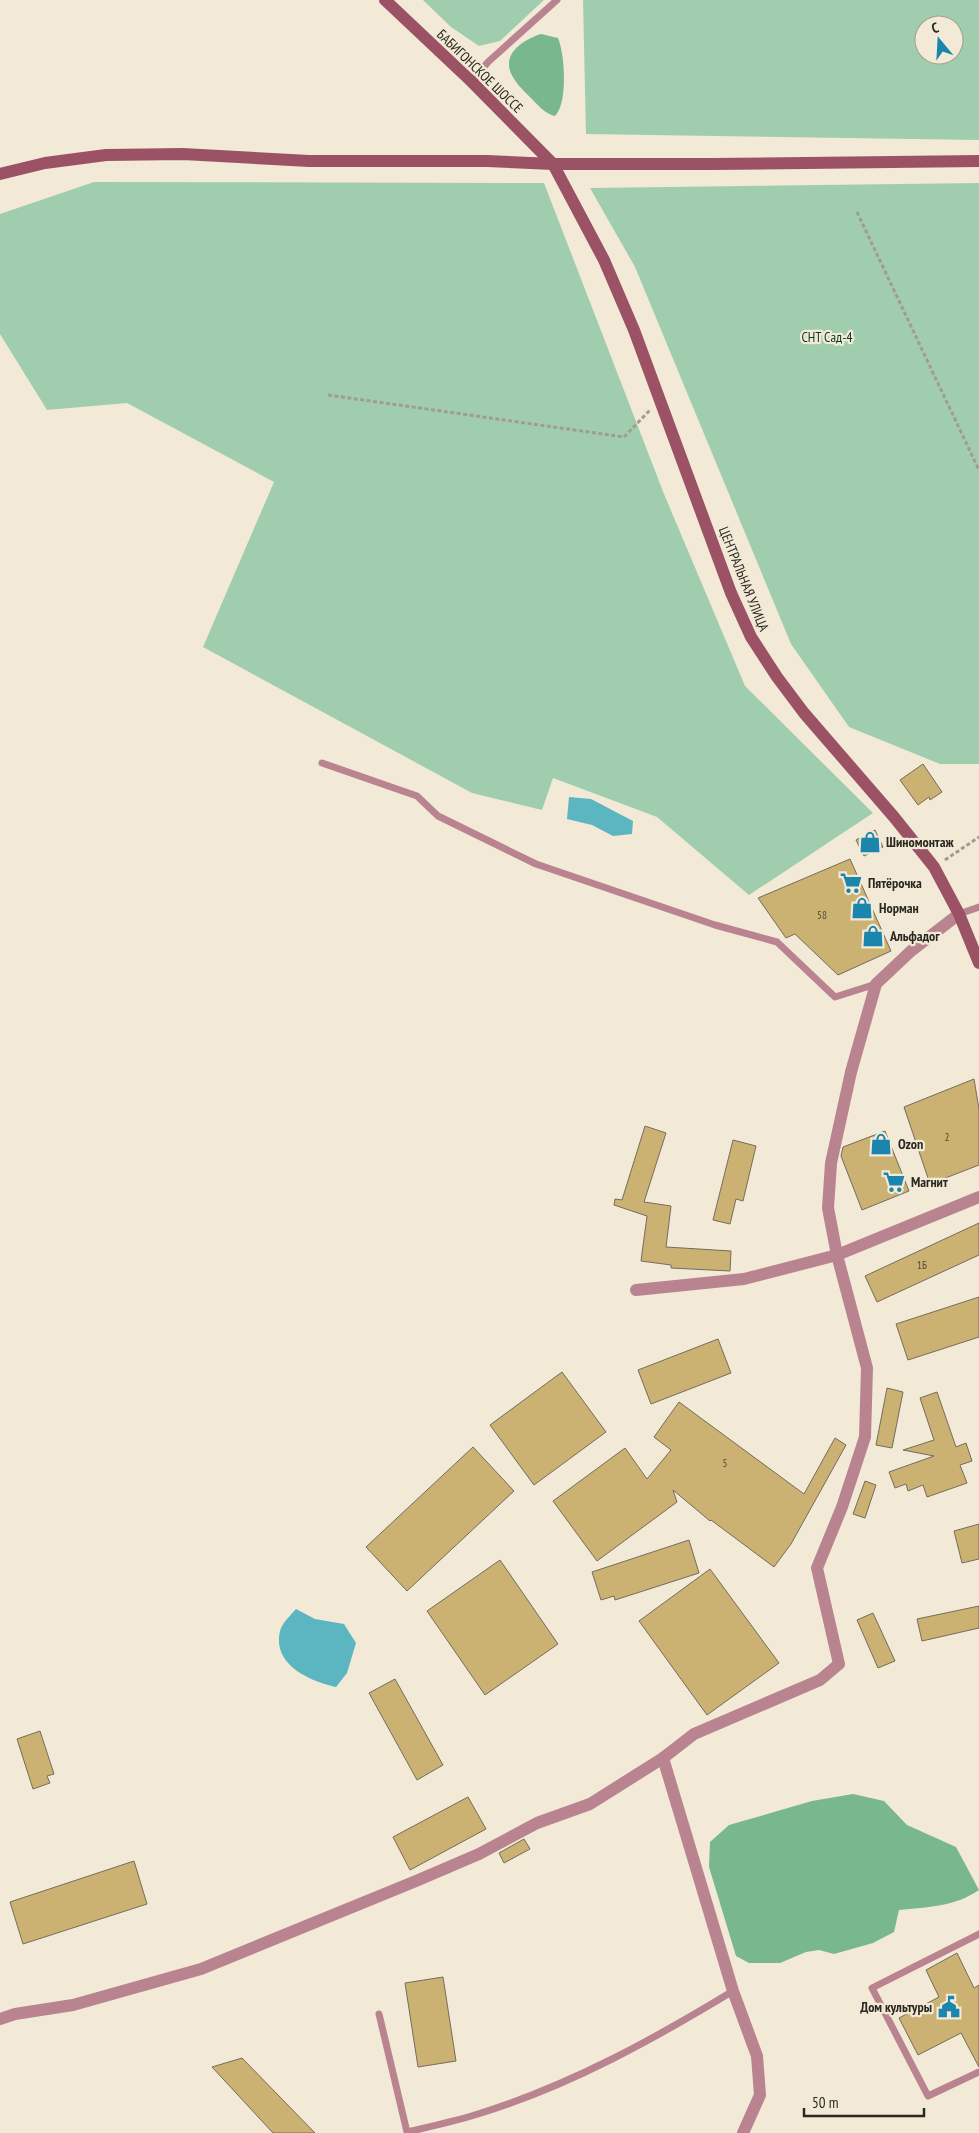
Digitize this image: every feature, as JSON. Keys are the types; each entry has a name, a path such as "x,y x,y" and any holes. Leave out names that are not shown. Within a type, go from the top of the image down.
{"street":[{"name":"БАБИГОНСКОЕ ШОССЕ","path":"385,0 472,82 553,164"},
{"path":"0,174 44,163 106,155 183,154 309,161 487,161 553,164 979,160"},
{"name":"ЦЕНТРАЛЬНАЯ УЛИЦА","path":"553,164 604,260 634,330 731,593 751,637 776,677 804,713 894,817 934,867 959,914 979,963"},
{"path":"0,2019 15,2014 72,2005 202,1969 316,1923 479,1854 537,1823 590,1804 663,1758 694,1734 820,1680 839,1664 817,1568 842,1507 865,1437 867,1368 834,1256 828,1208 831,1163 851,1072 876,984 911,950 959,914"},
{"path":"636,1290 744,1279 834,1256 979,1196"},
{"path":"663,1758 733,1991 757,2056 760,2095 743,2133"}],"lane":[{"path":"472,82 488,62 557,0"},
{"path":"322,763 417,796 438,816 536,864 715,925 777,942 836,997 876,984"},
{"path":"959,914 979,906"},
{"path":"979,1934 872,1988 928,2096 979,2072"},
{"path":"379,2014 407,2132 482,2113 558,2084 656,2038 733,1991"}],"path":[{"path":"857,212 979,470"},
{"path":"328,394 624,437 661,399"},
{"path":"934,867 979,837"}],"green space":[{"path":"423,0 544,0 500,41 479,46 451,27"},
{"path":"583,0 979,0 979,140 586,134"},
{"path":"541,34 558,38 562,55 564,90 559,110 555,116 542,109 524,91 511,74 509,65 515,49 530,38"},
{"path":"94,182 544,183 664,494 745,686 873,813 749,895 657,817 553,778 542,810 472,793 203,647 274,482 127,403 47,410 0,334 0,214"},
{"name":"СНТ Сад-4","path":"979,183 979,764 940,764 849,727 791,644 635,267 590,188"},
{"path":"853,1794 884,1801 907,1825 956,1847 979,1890 970,1896 950,1903 899,1910 894,1932 873,1943 834,1954 819,1950 806,1952 780,1963 749,1963 736,1956 709,1867 710,1842 729,1825 812,1801"}],"water":[{"path":"569,797 591,799 633,821 632,834 613,836 592,825 567,819"},
{"path":"296,1609 315,1619 344,1624 356,1643 347,1673 336,1687 305,1676 295,1670 282,1653 279,1643 280,1631"}],"building":[{"path":"923,764 942,792 930,800 929,797 918,805 900,780"},
{"path":"875,830 883,847 864,856 856,840"},
{"path":"850,859 891,951 838,975 795,934 786,938 758,898"},
{"path":"974,1079 979,1109 979,1165 930,1184 904,1107"},
{"path":"645,1126 666,1133 644,1202 671,1206 666,1247 731,1251 730,1271 671,1268 671,1265 641,1261 647,1216 614,1205 615,1199 622,1200"},
{"path":"885,1131 909,1191 862,1210 841,1156 843,1147"},
{"path":"733,1140 756,1146 743,1201 736,1199 730,1224 713,1220"},
{"path":"979,1223 979,1255 877,1302 865,1276"},
{"path":"979,1297 979,1337 908,1360 896,1324"},
{"path":"718,1339 731,1373 651,1404 638,1370"},
{"path":"562,1372 606,1432 534,1485 490,1425"},
{"path":"887,1388 903,1392 892,1448 876,1445"},
{"path":"937,1392 956,1447 966,1443 972,1461 960,1465 967,1483 927,1497 923,1485 908,1491 906,1484 895,1488 889,1472 934,1456 903,1450 934,1440 920,1398"},
{"path":"679,1402 804,1494 835,1438 846,1445 791,1544 774,1567 710,1521 673,1490 677,1502 597,1561 553,1501 625,1448 647,1479 671,1450 654,1437"},
{"path":"473,1447 514,1491 407,1591 366,1547"},
{"path":"865,1481 876,1485 865,1518 853,1514"},
{"path":"979,1524 979,1559 962,1563 954,1531"},
{"path":"689,1540 699,1573 615,1600 614,1596 601,1600 592,1572"},
{"path":"500,1560 558,1644 485,1695 427,1611"},
{"path":"710,1569 779,1663 707,1715 639,1621"},
{"path":"979,1606 979,1628 922,1641 917,1619"},
{"path":"873,1613 895,1661 878,1668 857,1620"},
{"path":"395,1679 443,1765 417,1780 369,1693"},
{"path":"40,1731 54,1774 47,1776 50,1783 33,1789 17,1739"},
{"path":"468,1797 486,1829 410,1870 393,1837"},
{"path":"524,1839 530,1849 504,1863 499,1853"},
{"path":"134,1861 147,1904 23,1944 10,1902"},
{"name":"Дом культуры","path":"957,1953 974,1988 979,1985 979,2067 961,2033 918,2055 899,2018 939,1997 926,1970"},
{"path":"443,1977 456,2061 418,2067 405,1983"},
{"path":"242,2058 315,2133 273,2133 212,2067"}],"place":[{"name":"Шиномонтаж","path":"870,842"},
{"name":"Пятёрочка","path":"851,883"},
{"name":"Норман","path":"862,908"},
{"name":"Альфадог","path":"873,936"},
{"name":"Ozon","path":"881,1144"},
{"name":"Магнит","path":"894,1182"},
{"name":"Дом культуры","path":"949,2007"}]}
